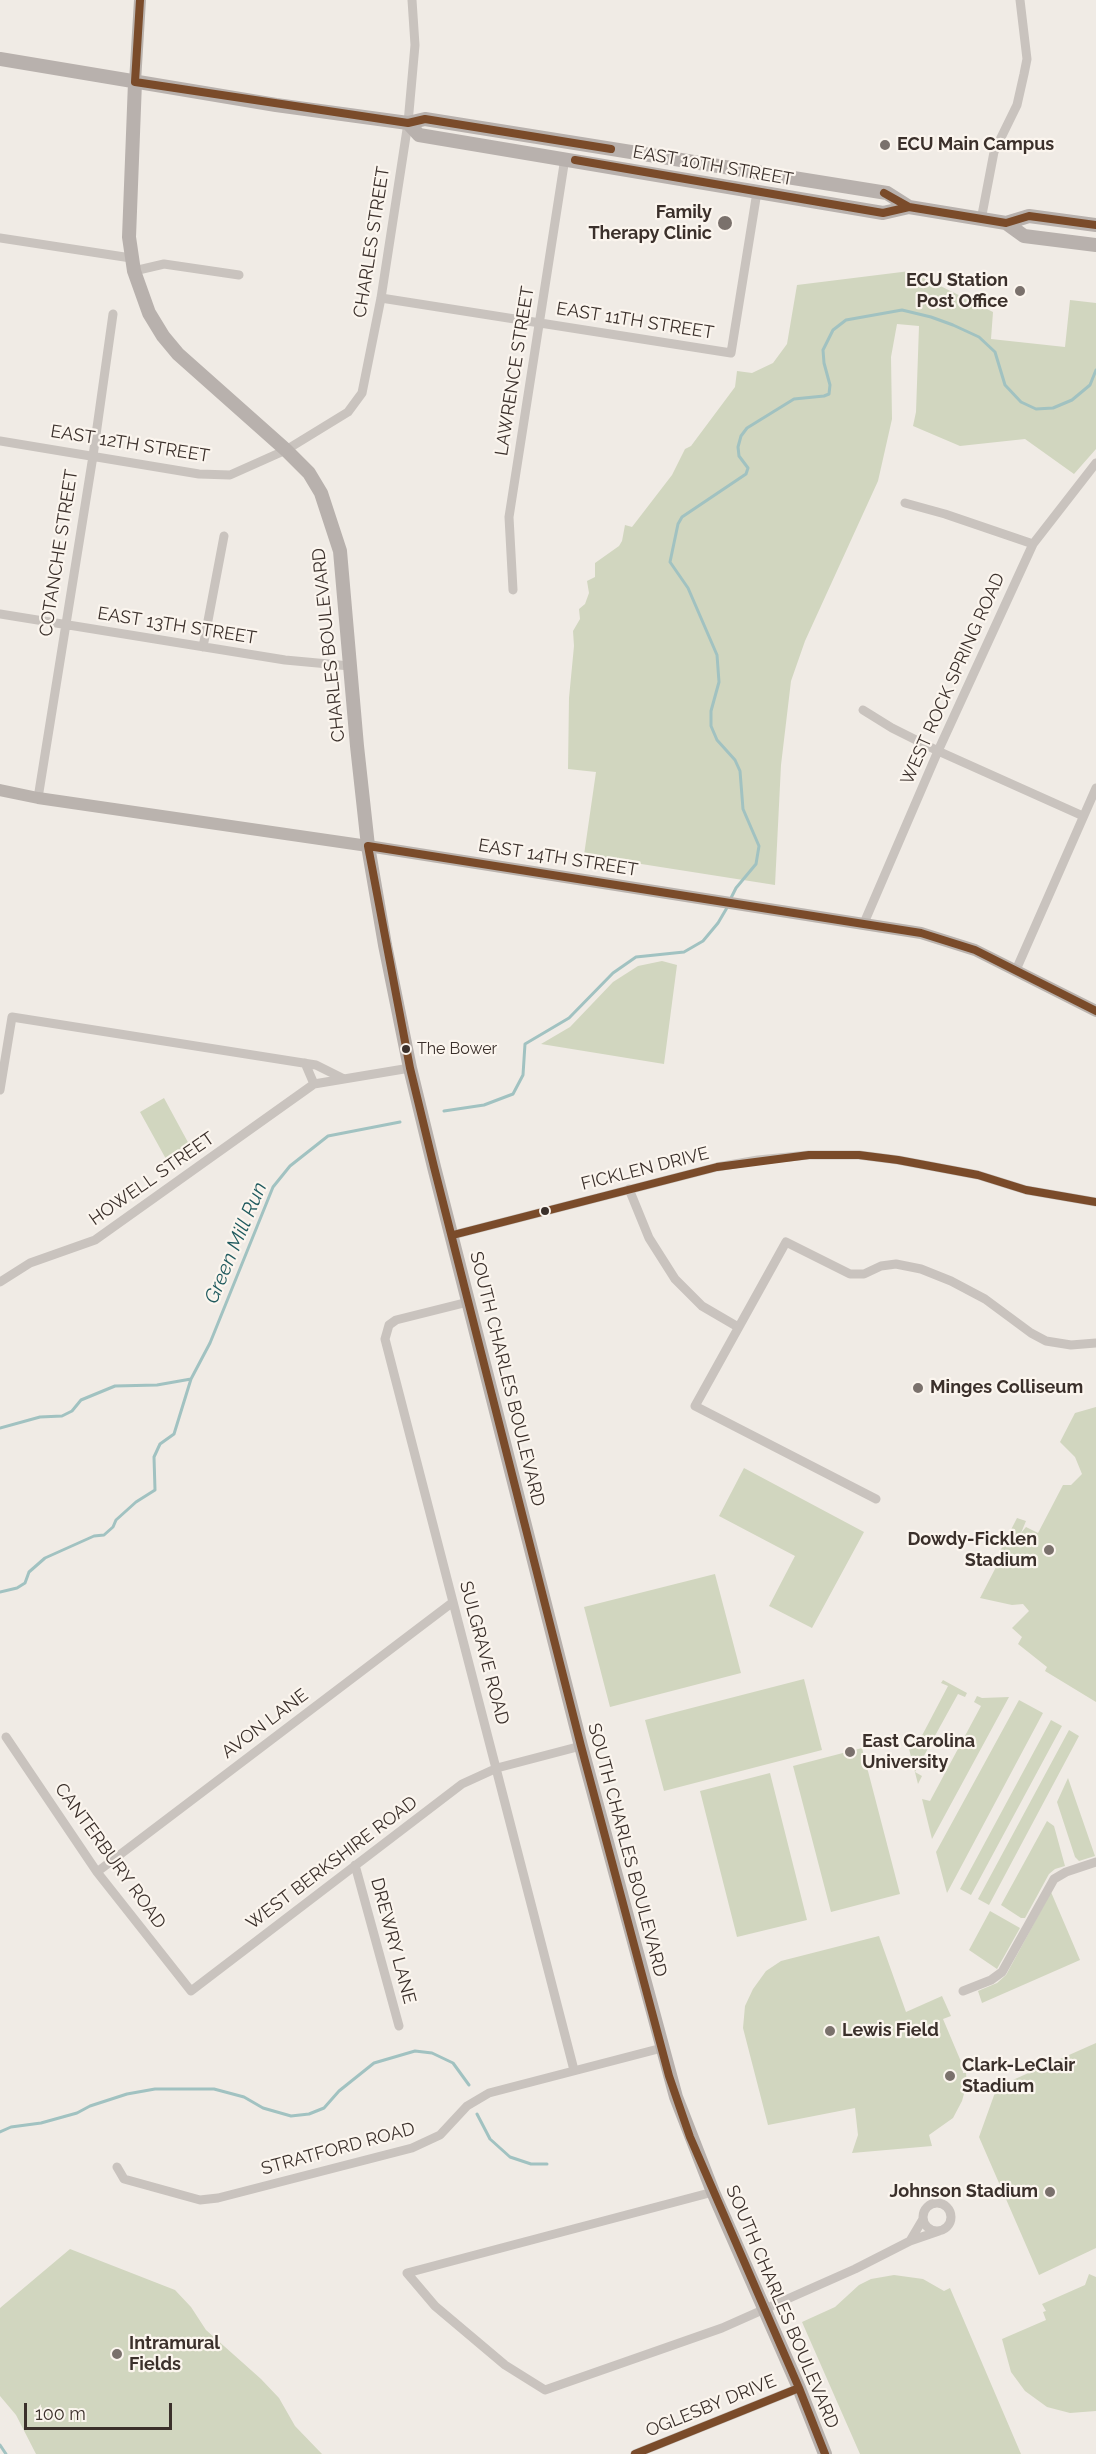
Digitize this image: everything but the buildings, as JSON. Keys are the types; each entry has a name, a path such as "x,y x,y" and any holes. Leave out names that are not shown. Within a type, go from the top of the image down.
{"main road":[{"name":"EAST 10TH STREET","path":"0,59 135,82 408,123 425,119 886,193 909,207 1006,224 1024,236 1096,245"},
{"name":"CHARLES BOULEVARD","path":"135,82 129,237 133,265 149,313 173,348 309,473 321,493 340,551 368,846 410,1068 453,1236"},
{"name":"EAST 10TH STREET","path":"408,123 419,135 757,192 883,213 909,207"},
{"path":"668,177 722,177 729,168"},
{"name":"EAST 10TH STREET","path":"1006,224 1029,216 1096,225"},
{"name":"SOUTH CHARLES BOULEVARD","path":"453,1236 581,1746 682,2115 825,2454"}],"street":[{"path":"135,82 140,0"},
{"name":"CHARLES STREET","path":"286,450 348,412 362,393 381,298 408,123 415,45 412,0"},
{"path":"981,220 994,152 1017,105 1027,59 1020,0"},
{"name":"LAWRENCE STREET","path":"513,590 509,517 565,158"},
{"name":"EAST 11TH STREET","path":"381,298 731,353 757,192"},
{"path":"0,238 133,265 164,264 238,275"},
{"name":"COTANCHE STREET","path":"38,798 93,456 113,314"},
{"name":"EAST 12TH STREET","path":"0,441 199,474 230,475 286,450"},
{"name":"WEST ROCK SPRING ROAD","path":"864,923 938,751 1033,544 1096,463"},
{"path":"905,503 1033,544"},
{"path":"203,646 224,536"},
{"name":"EAST 13TH STREET","path":"0,614 285,660 350,666"},
{"path":"863,710 892,728 938,751 1083,816"},
{"path":"1016,970 1096,788"},
{"name":"EAST 14TH STREET","path":"0,790 38,798 368,846 921,933 951,942 1016,970 1096,1011"},
{"path":"0,1090 12,1017 316,1065 344,1079"},
{"path":"305,1064 314,1084"},
{"name":"HOWELL STREET","path":"0,1282 30,1263 95,1240 314,1084 410,1068"},
{"name":"FICKLEN DRIVE","path":"453,1236 628,1189 747,1161 834,1155 868,1156 925,1165 978,1175 1026,1190 1096,1202"},
{"path":"628,1189 649,1238 679,1284 702,1306 738,1327"},
{"path":"876,1499 695,1407 786,1242 850,1274 864,1274 881,1266 896,1264 921,1269 951,1281 985,1299 1031,1333 1046,1341 1071,1345 1096,1342"},
{"name":"SULGRAVE ROAD","path":"468,1302 396,1320 389,1325 385,1339 574,2070"},
{"name":"AVON LANE","path":"97,1872 453,1602"},
{"name":"CANTERBURY ROAD","path":"6,1737 97,1872 191,1991"},
{"name":"WEST BERKSHIRE ROAD","path":"191,1991 462,1784 497,1768 581,1746"},
{"path":"963,1991 991,1980 1002,1972 1054,1879 1066,1872 1096,1862"},
{"name":"DREWRY LANE","path":"355,1865 399,2026"},
{"name":"STRATFORD ROAD","path":"117,2168 124,2179 200,2200 218,2199 412,2148 440,2135 467,2106 502,2088 662,2048"},
{"path":"713,2192 407,2273 435,2306 505,2365 545,2390 722,2328 855,2269 910,2241 939,2231 947,2227 951,2219 946,2207 938,2204 929,2206 910,2241"},
{"path":"923,2219 931,2229 939,2231"},
{"name":"OGLESBY DRIVE","path":"635,2454 799,2388"}],"green space":[{"path":"910,271 993,312 991,339 1065,347 1070,300 1096,303 1096,449 1074,474 1025,439 960,446 913,426 916,412 919,326 897,324 891,357 892,419 878,481 805,641 791,681 781,765 775,885 584,855 596,772 568,769 569,698 574,646 573,631 580,619 579,609 585,604 589,593 587,581 595,577 595,563 619,546 625,525 632,527 672,475 685,449 691,446 735,387 737,371 752,373 773,363 787,344 797,285"},
{"path":"662,961 677,965 664,1064 541,1044 570,1027 613,982 638,966"},
{"path":"164,1098 190,1146 166,1159 140,1112"},
{"name":"Dowdy-Ficklen Stadium","path":"1096,1407 1096,1702 1045,1671 1047,1667 1018,1644 1022,1637 1012,1628 1029,1611 1023,1604 1012,1605 980,1598 996,1567 993,1565 1017,1518 1026,1521 1021,1533 1026,1527 1038,1533 1063,1485 1071,1485 1082,1474 1075,1457 1060,1442 1075,1413"},
{"path":"744,1468 864,1532 812,1628 769,1606 795,1556 719,1516"},
{"path":"715,1574 741,1673 610,1707 584,1607"},
{"path":"804,1679 822,1750 664,1791 645,1720"},
{"path":"943,1680 967,1693 965,1697 958,1694 915,1772 922,1776 918,1784 908,1745 916,1747 948,1686 941,1683"},
{"path":"977,1696 982,1698 1009,1697 932,1839 922,1799 930,1801 981,1706 974,1702"},
{"path":"1019,1700 1043,1713 947,1893 936,1852"},
{"path":"1051,1720 1062,1726 971,1895 960,1889"},
{"path":"1069,1730 1079,1736 989,1905 978,1899"},
{"path":"862,1748 900,1894 831,1912 793,1766"},
{"path":"770,1773 807,1920 737,1937 700,1791"},
{"path":"1068,1778 1095,1856 1079,1861 1075,1857 1057,1802"},
{"path":"1047,1821 1054,1826 1065,1866 1049,1874 1025,1918 1021,1918 1001,1905"},
{"path":"1051,1892 1080,1960 982,2003 978,1991 997,1983 1006,1975"},
{"path":"990,1911 1020,1928 997,1969 969,1950"},
{"name":"Lewis Field","path":"879,1936 906,2012 942,1996 951,2016 943,2019 962,2064 963,2073 966,2073 967,2083 962,2101 953,2118 929,2135 932,2146 852,2153 858,2135 855,2108 768,2125 743,2028 745,2006 753,1989 766,1971 781,1961"},
{"name":"Johnson Stadium","path":"1096,2043 1096,2248 1039,2275 979,2137 997,2087"},
{"name":"Intramural Fields","path":"70,2249 175,2290 191,2307 206,2330 279,2398 295,2426 322,2454 36,2454 16,2415 0,2396 0,2308"},
{"path":"1089,2274 1096,2277 1096,2411 1070,2413 1047,2407 1025,2391 1011,2372 1002,2339 1046,2320 1043,2312 1046,2311 1042,2304 1085,2285"},
{"path":"894,2275 923,2279 944,2291 950,2288 1021,2454 860,2454 802,2322 835,2307 859,2285 871,2279"}],"waterway":[{"name":"Green Mill Run","path":"730,900 736,888 756,864 759,846 743,809 740,771 735,760 717,740 711,726 711,711 719,682 717,655 688,588 670,562 678,524 682,517 746,474 748,468 739,456 738,447 741,436 747,428 794,399 829,394 830,385 823,350 833,330 846,320 902,310 931,317 979,337 995,352 1005,385 1021,402 1036,409 1053,408 1072,400 1090,385 1096,370"},
{"name":"Green Mill Run","path":"444,1111 484,1105 513,1094 523,1075 525,1044 569,1018 613,973 636,957 684,952 703,941 728,906"},
{"name":"Green Mill Run","path":"0,1592 17,1588 25,1583 29,1572 45,1558 94,1536 104,1535 113,1527 116,1520 136,1502 155,1490 154,1457 160,1444 174,1434 191,1379 210,1343 273,1187 290,1166 328,1136 400,1122"},
{"name":"Green Mill Run","path":"0,1428 40,1417 62,1416 72,1411 81,1400 115,1386 157,1385 191,1379"},
{"path":"0,2132 11,2127 41,2123 77,2113 90,2106 127,2094 155,2089 214,2089 244,2097 263,2108 291,2116 309,2114 324,2108 339,2091 374,2063 415,2051 432,2053 453,2063 469,2085"},
{"path":"477,2114 490,2139 510,2157 531,2164 547,2164"},
{"path":"0,2445 6,2454"}],"transit line":[{"path":"140,0 135,82 408,123 425,119 611,149"},
{"path":"575,160 883,213 909,207"},
{"path":"884,193 909,207 1006,223 1029,216 1096,225"},
{"path":"825,2454 799,2388 690,2137 669,2076 581,1746 434,1167 410,1068 368,846 921,933 975,950 1096,1011"},
{"path":"453,1235 717,1167 809,1155 859,1155 898,1160 978,1175 1026,1190 1096,1202"},
{"path":"635,2454 799,2388"}],"place":[{"name":"ECU Main Campus","path":"885,145"},
{"name":"Family Therapy Clinic","path":"725,223"},
{"name":"ECU Station Post Office","path":"1020,291"},
{"name":"The Bower","path":"406,1049"},
{"name":"Minges Colliseum","path":"918,1388"},
{"name":"Dowdy-Ficklen Stadium","path":"1049,1550"},
{"name":"East Carolina University","path":"850,1752"},
{"name":"Lewis Field","path":"830,2031"},
{"name":"Clark-LeClair Stadium","path":"950,2076"},
{"name":"Johnson Stadium","path":"1050,2192"},
{"name":"Intramural Fields","path":"117,2354"}]}
